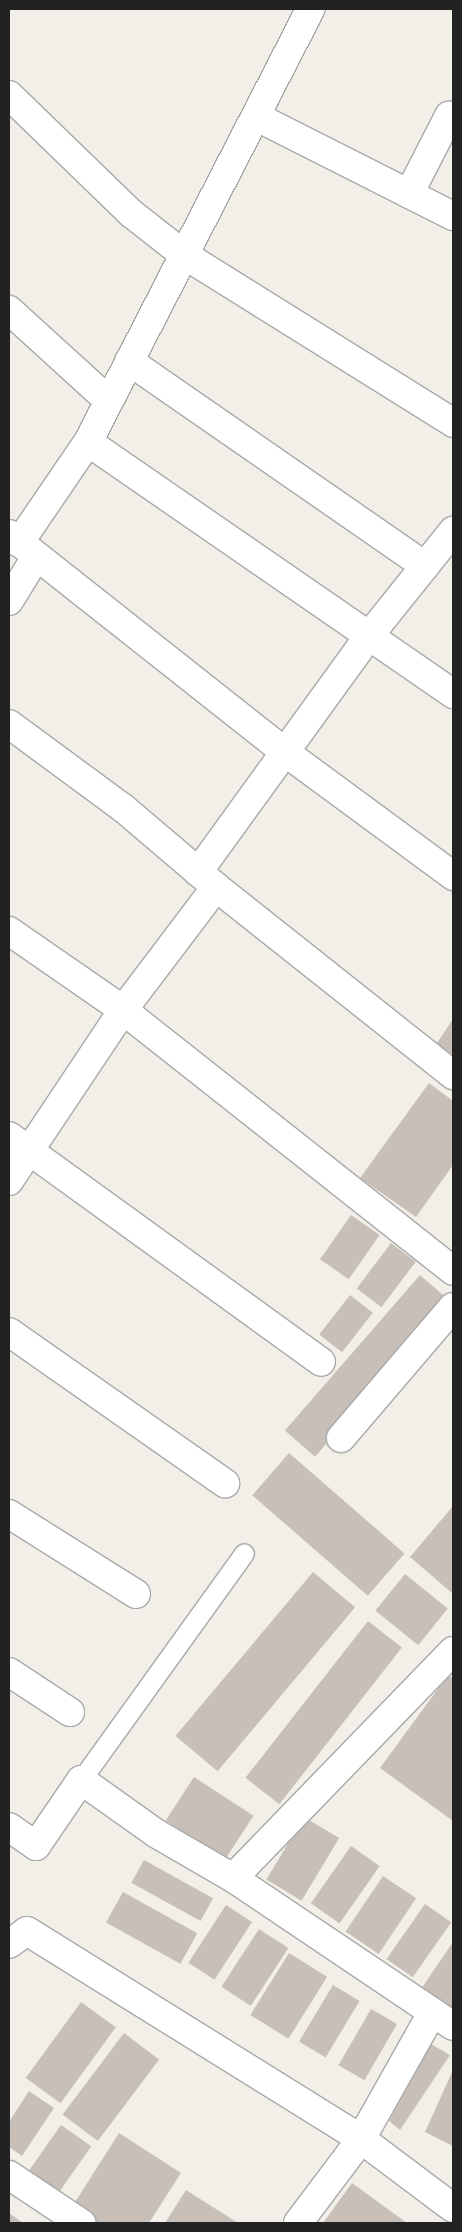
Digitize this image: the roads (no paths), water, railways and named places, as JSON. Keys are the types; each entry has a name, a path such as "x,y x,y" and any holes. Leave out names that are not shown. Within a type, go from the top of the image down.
{"street":[{"path":"9,601 21,545 88,442 183,254 257,117 311,9"},
{"path":"9,95 132,214 183,254 453,423"},
{"path":"409,194 449,116"},
{"path":"257,117 453,216"},
{"path":"9,310 109,401"},
{"path":"129,361 425,566"},
{"path":"88,442 453,694"},
{"path":"9,1181 19,1144 123,1010 207,880 285,752 368,637 453,531"},
{"path":"21,545 285,752 453,876"},
{"path":"9,724 123,808 207,880 453,1075"},
{"path":"9,931 123,1010 453,1271"},
{"path":"19,1144 321,1362"},
{"path":"341,1438 453,1307"},
{"path":"9,1332 225,1483"},
{"path":"9,1514 136,1594"},
{"path":"233,1878 451,1658"},
{"path":"9,1672 70,1712"},
{"path":"9,1827 36,1846 81,1780 157,1834 233,1878 443,2020 361,2139 298,2223"},
{"path":"9,1944 27,1931 361,2139 453,2208"},
{"path":"9,2175 81,2223"}],"lane":[{"path":"81,1780 244,1554"}]}
